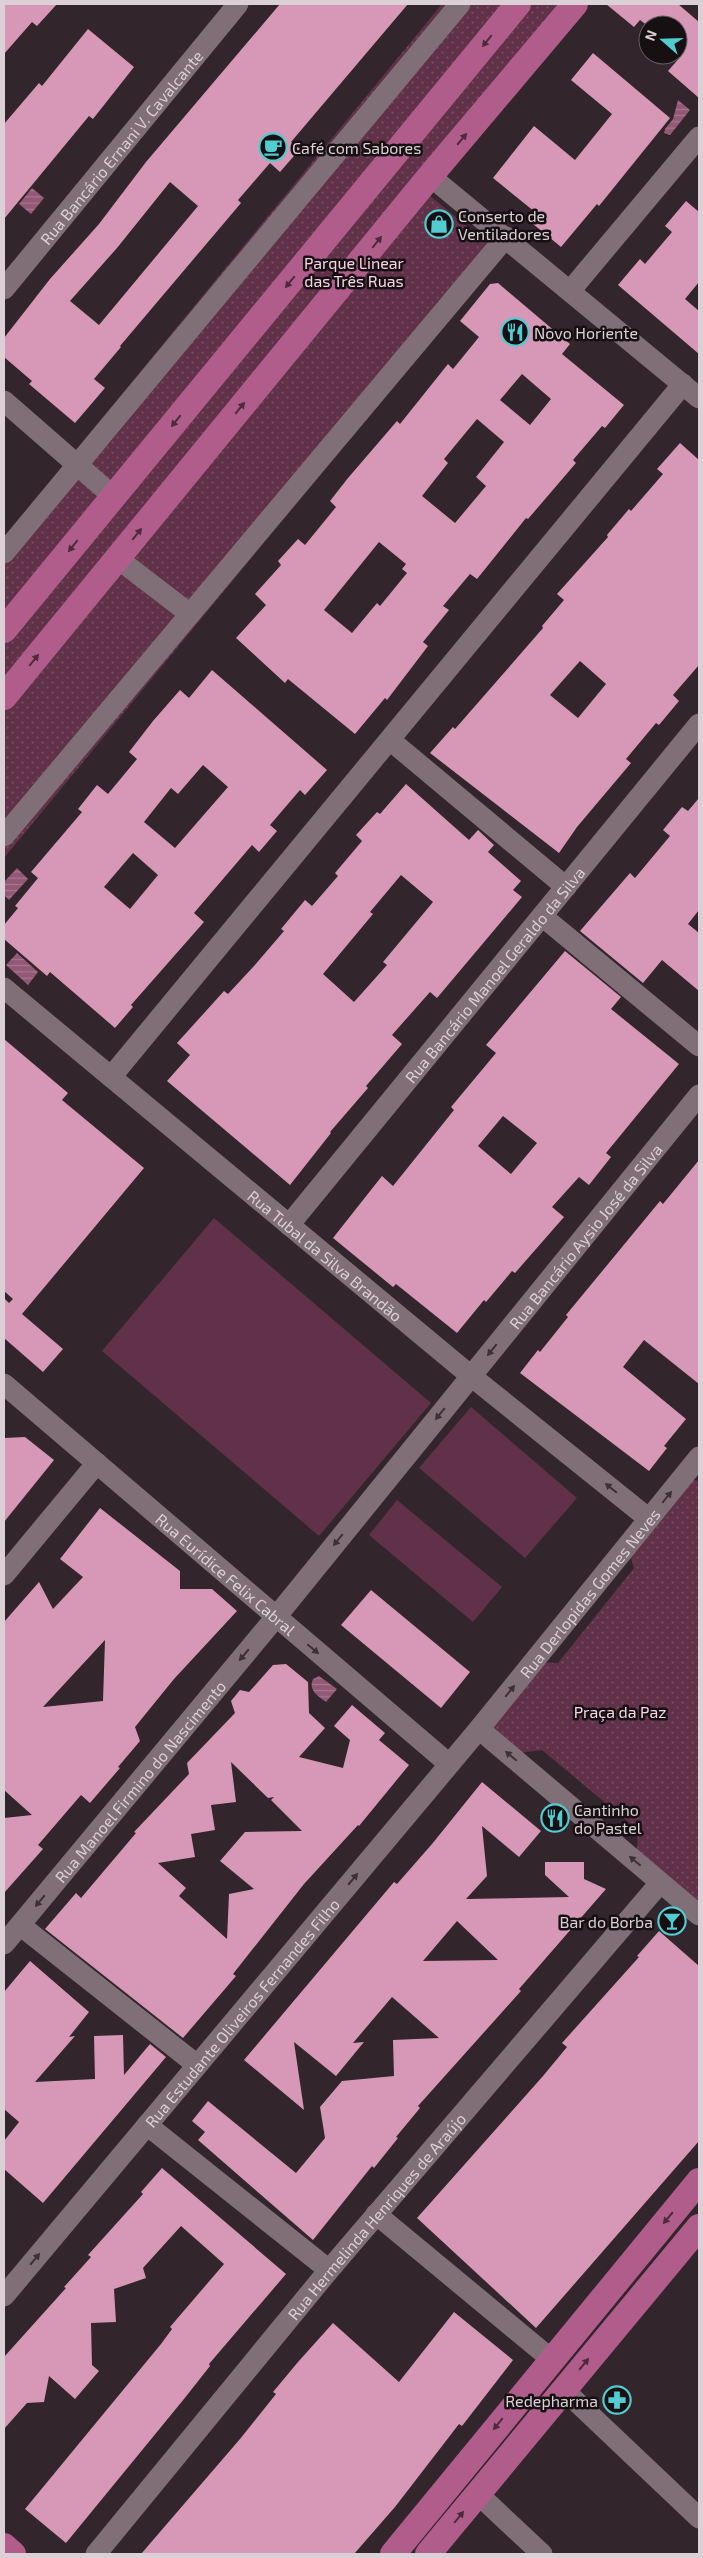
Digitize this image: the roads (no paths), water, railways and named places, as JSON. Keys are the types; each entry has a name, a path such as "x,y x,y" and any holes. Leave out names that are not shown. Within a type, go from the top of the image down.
{"main road":[{"path":"4,630 518,4"},
{"path":"4,698 430,176 575,4"},
{"path":"398,149 430,176"},
{"path":"393,2554 699,2180"},
{"path":"428,2554 699,2227"},
{"path":"4,2547 13,2554"}],"street":[{"name":"Rua Bancário Ernani V. Cavalcante","path":"4,289 238,4"},
{"path":"4,553 460,4"},
{"path":"570,291 699,137"},
{"path":"430,176 699,398"},
{"path":"4,836 506,237"},
{"path":"111,1077 683,384"},
{"path":"4,401 114,497"},
{"path":"117,558 190,614"},
{"name":"Rua Bancário Manoel Geraldo da Silva","path":"289,1225 699,724"},
{"path":"390,740 566,887"},
{"path":"542,916 699,1046"},
{"name":"Rua Tubal da Silva Brandão","path":"4,988 471,1376 649,1519"},
{"name":"Rua Bancário Aysio José da Silva","path":"276,1617 699,1094"},
{"name":"Rua Eurídice Felix Cabral","path":"4,1384 450,1764"},
{"name":"Rua Derlopidas Gomes Neves","path":"479,1729 699,1457"},
{"path":"4,1575 97,1462"},
{"name":"Rua Manoel Firmino do Nascimento","path":"4,1944 276,1617"},
{"path":"479,1729 699,1915"},
{"name":"Rua Estudante Oliveiros Fernandes Filho","path":"4,2296 479,1729"},
{"name":"Rua Hermelinda Henriques de Araújo","path":"96,2554 376,2214 660,1883"},
{"path":"20,1925 197,2065"},
{"path":"147,2125 329,2270"},
{"path":"376,2214 551,2359"},
{"path":"563,2389 699,2518"},
{"path":"478,2494 542,2554"}],"place":[{"name":"Café com Sabores","path":"273,147"},
{"name":"Conserto de Ventiladores","path":"439,224"},
{"name":"Novo Horiente","path":"515,332"},
{"name":"Cantinho do Pastel","path":"555,1818"},
{"name":"Bar do Borba","path":"672,1921"},
{"name":"Redepharma","path":"617,2400"}],"park label":[{"name":"Parque Linear das Três Ruas","path":"354,271"},
{"name":"Praça da Paz","path":"620,1711"}]}
